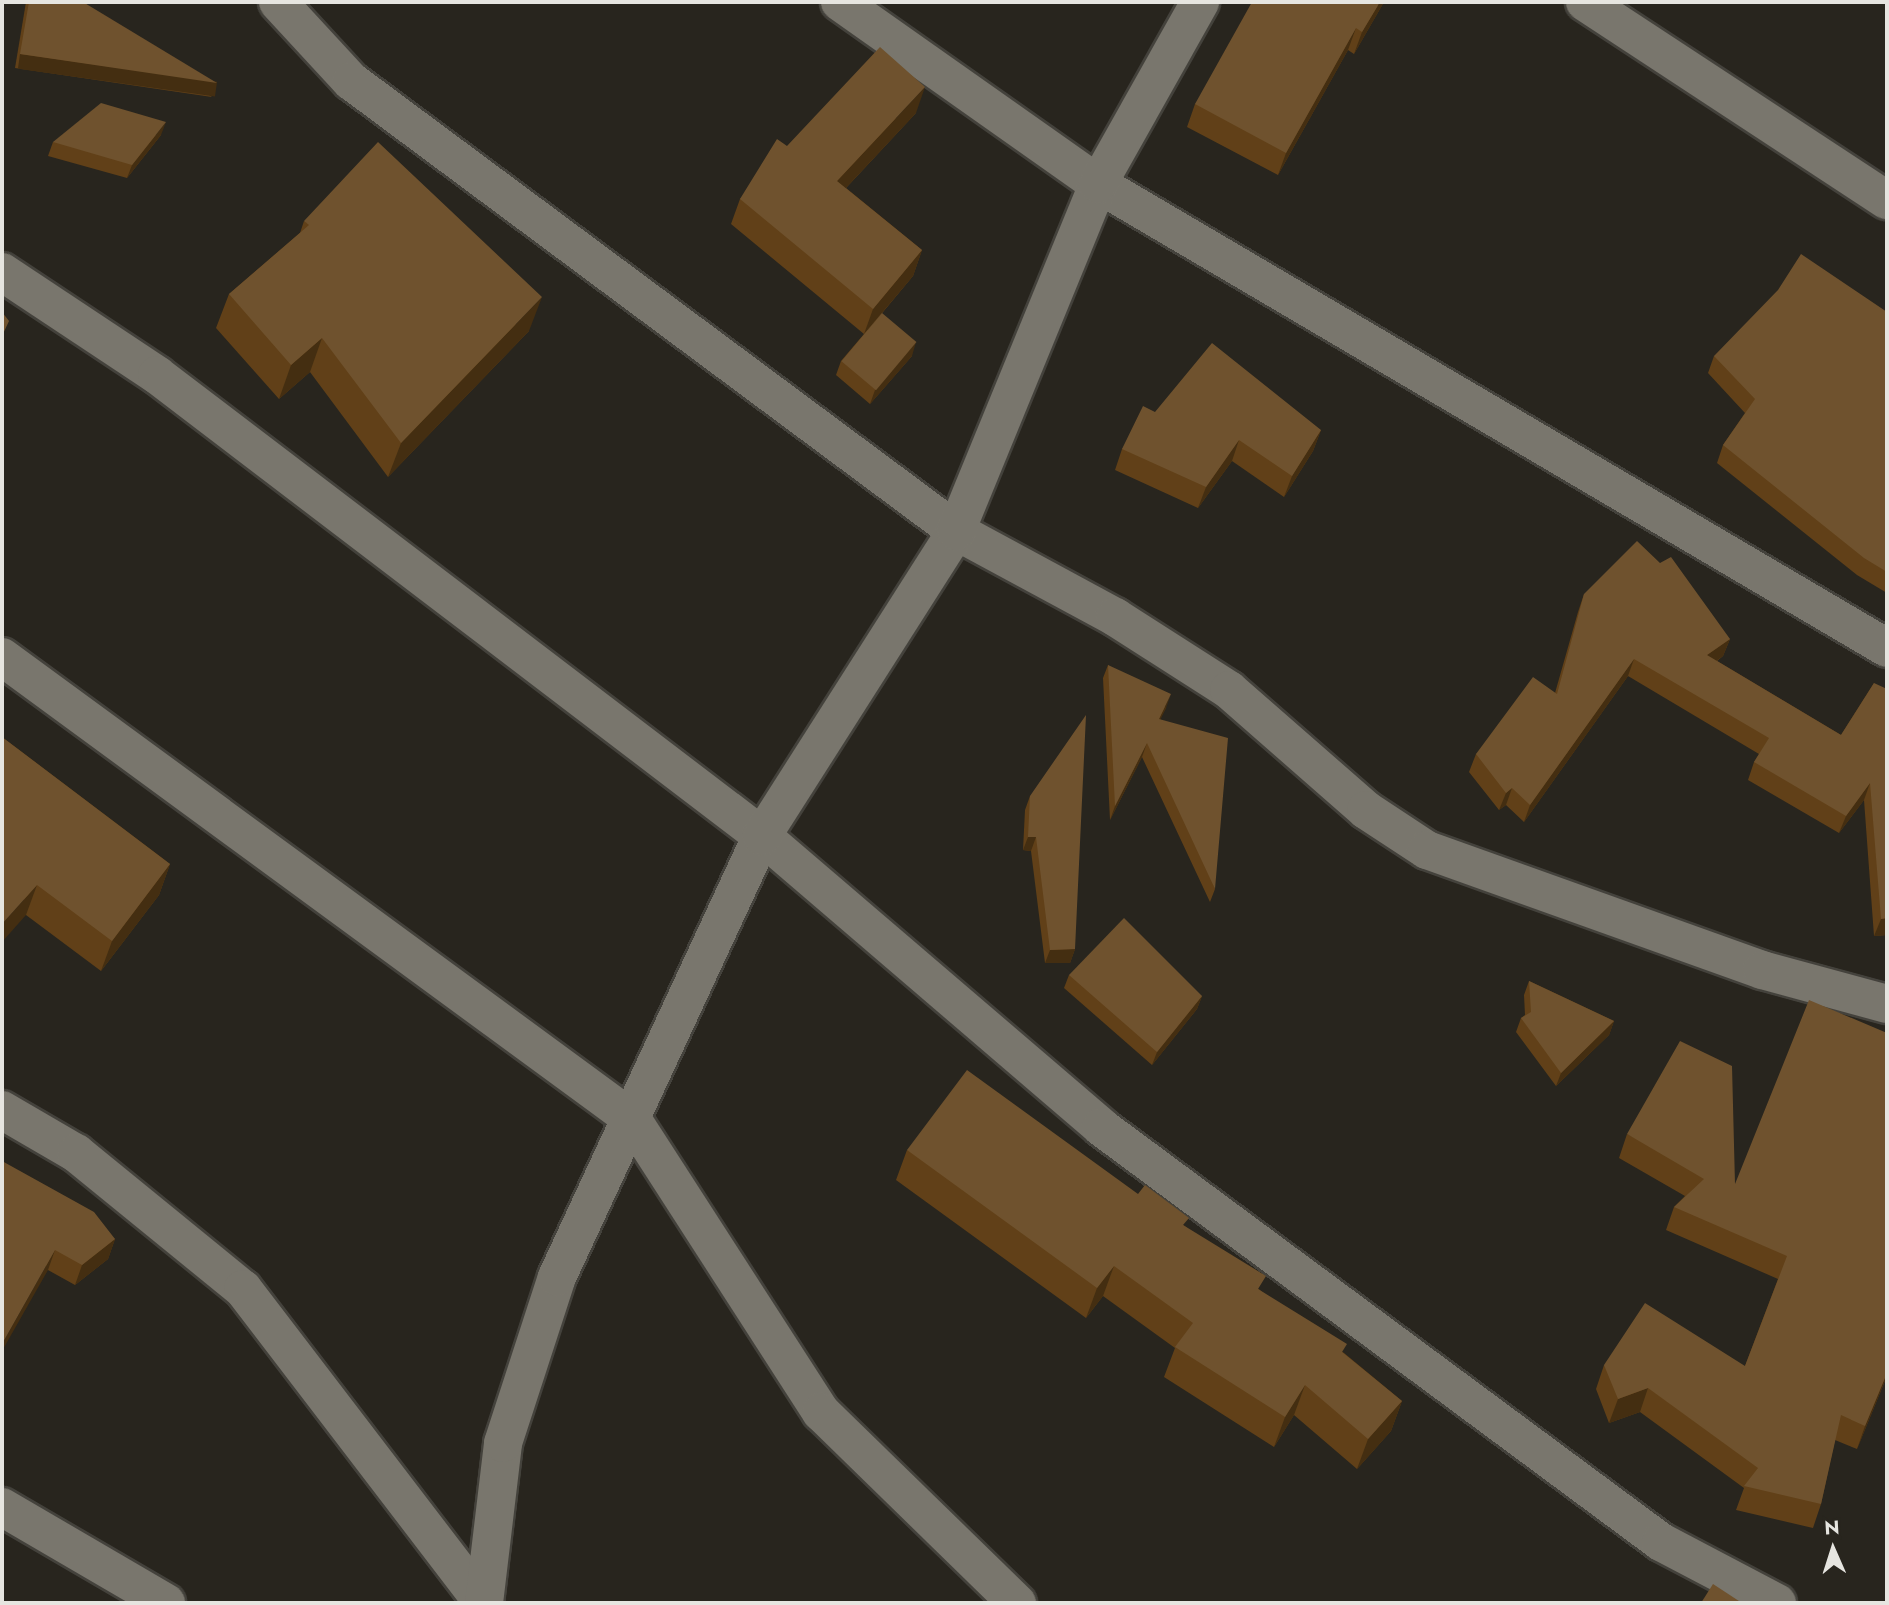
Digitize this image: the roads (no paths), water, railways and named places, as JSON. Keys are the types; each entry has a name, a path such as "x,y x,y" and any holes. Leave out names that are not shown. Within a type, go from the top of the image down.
{"street":[{"path":"278,2 351,81 956,531 1115,617 1229,690 1366,810 1427,850 1762,970 1887,1004"},
{"path":"840,2 1098,184 1887,648"},
{"path":"483,1603 503,1443 557,1276 762,836 956,531 1098,184 1200,2"},
{"path":"1584,2 1887,200"},
{"path":"2,272 157,375 762,836 1101,1127 1661,1542 1777,1603"},
{"path":"2,657 632,1119 821,1412 1017,1603"},
{"path":"2,1110 76,1153 243,1289 483,1603"},
{"path":"2,1507 166,1603"}]}
